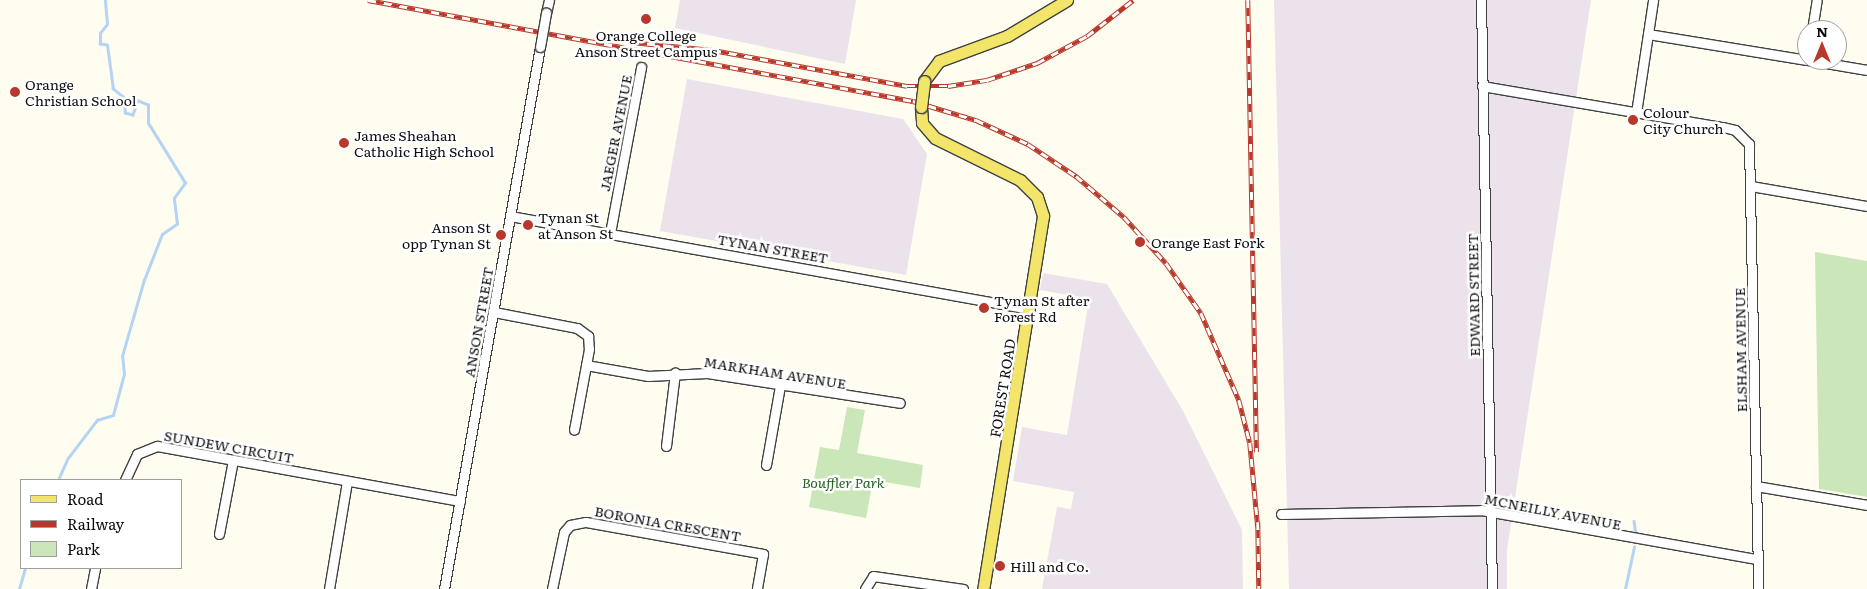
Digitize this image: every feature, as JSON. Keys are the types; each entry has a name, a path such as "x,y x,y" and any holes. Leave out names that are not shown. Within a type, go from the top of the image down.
{"main road":[{"name":"FOREST ROAD","path":"983,589 1043,225 1037,197 1020,180 935,138 922,123 921,107 924,81 939,61 1007,36 1067,0"}],"street":[{"name":"ANSON STREET","path":"444,589 549,0"},
{"name":"EDWARD STREET","path":"1481,0 1492,589"},
{"path":"1482,86 1636,113 1654,0"},
{"path":"1814,20 1817,0"},
{"path":"1648,34 1797,58"},
{"name":"JAEGER AVENUE","path":"610,233 641,67"},
{"path":"1847,67 1867,70"},
{"name":"ELSHAM AVENUE","path":"1636,113 1735,130 1749,144 1758,589"},
{"path":"1751,186 1867,206"},
{"name":"TYNAN STREET","path":"510,216 1030,309"},
{"path":"494,312 583,331 590,342 574,430"},
{"name":"MARKHAM AVENUE","path":"586,365 641,375 707,373 780,386 900,403"},
{"path":"666,446 675,374"},
{"path":"766,465 780,386"},
{"name":"SUNDEW CIRCUIT","path":"125,479 137,454 150,446 460,501"},
{"path":"219,534 233,460"},
{"path":"329,589 347,481"},
{"path":"1756,486 1867,505"},
{"name":"MCNEILLY AVENUE","path":"1281,514 1490,513 1757,559"},
{"name":"BORONIA CRESCENT","path":"552,589 564,532 570,525 586,522 763,554 757,589"},
{"path":"91,589 95,569"},
{"path":"865,589 874,576 963,589"}],"shaded area":[{"path":"680,0 856,0 845,64 675,28"},
{"path":"1274,0 1591,0 1507,550 1507,589 1289,589"},
{"path":"687,79 903,119 927,154 906,275 660,231"},
{"path":"1043,273 1107,284 1183,411 1242,530 1243,589 1042,589 1057,507 1071,509 1074,492 1013,481 1022,427 1067,435 1089,299 1040,290"}],"green space":[{"path":"1815,252 1867,261 1867,497 1819,489"},
{"name":"Bouffler Park","path":"847,407 865,410 857,453 923,465 920,488 873,480 866,518 809,507 820,447 839,450"}],"waterway":[{"path":"58,479 68,458 97,420 113,415 124,374 122,356 144,280 162,234 177,224 174,198 185,183 148,123 148,105 138,101 133,115 125,113 123,97 113,89 107,45 100,44 100,33 107,24 105,0"},
{"path":"1634,521 1636,535"},
{"path":"1625,589 1634,547"},
{"path":"19,589 25,569"}],"railway":[{"path":"368,0 913,101 976,120 1028,144 1076,176 1124,217 1166,263 1201,313 1239,400 1250,443 1258,527"},
{"path":"631,42 713,50 907,86 948,86 987,80 1037,63 1087,36 1133,0"},
{"path":"1248,0 1257,452"},
{"path":"1258,522 1259,589"}],"place":[{"name":"Orange College Anson Street Campus","path":"646,19"},
{"name":"Orange Christian School","path":"15,92"},
{"name":"Colour City Church","path":"1633,120"},
{"name":"James Sheahan Catholic High School","path":"344,143"},
{"name":"Tynan St at Anson St","path":"528,225"},
{"name":"Anson St opp Tynan St","path":"501,235"},
{"name":"Orange East Fork","path":"1140,242"},
{"name":"Tynan St after Forest Rd","path":"984,308"},
{"name":"Hill and Co.","path":"1000,566"}]}
